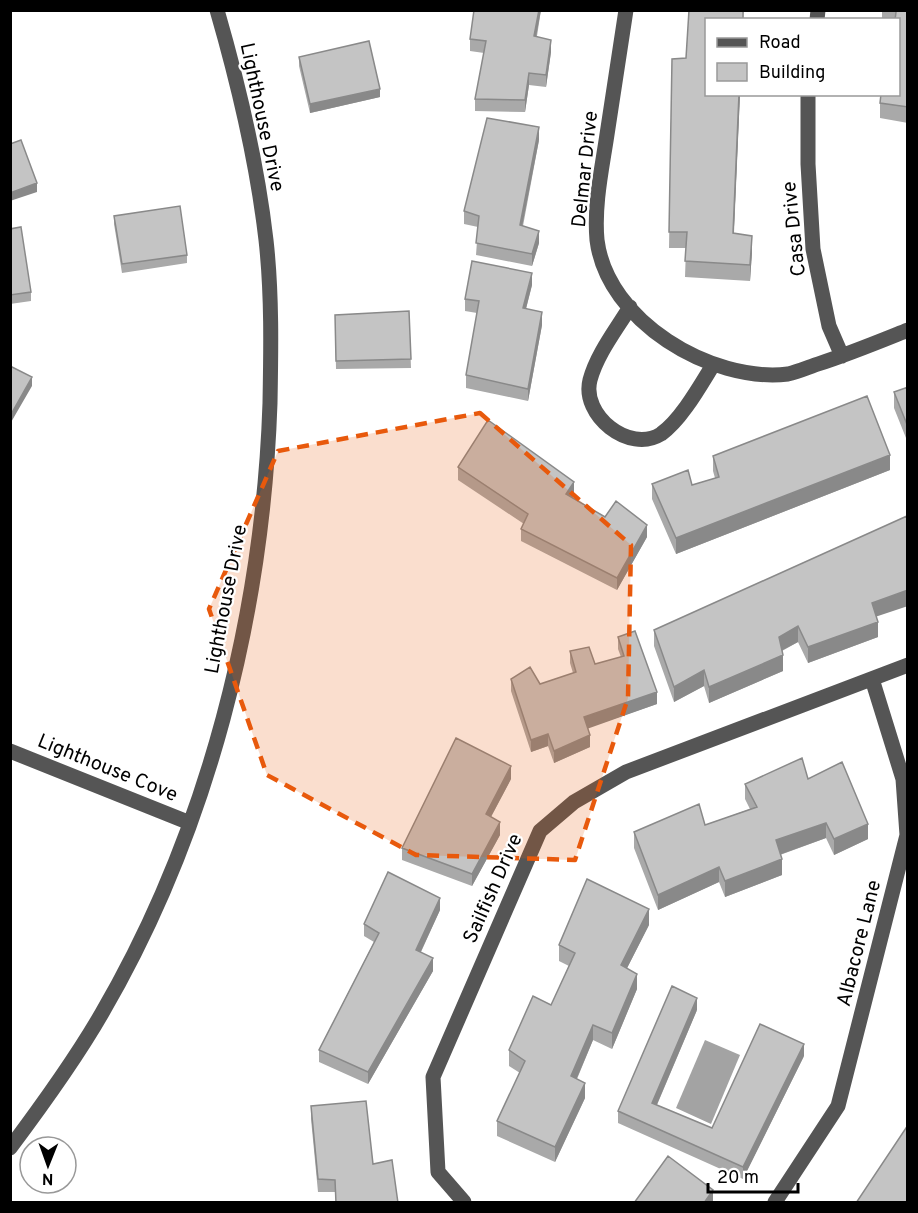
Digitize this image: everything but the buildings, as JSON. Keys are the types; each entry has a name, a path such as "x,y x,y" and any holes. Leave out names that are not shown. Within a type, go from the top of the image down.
{"street":[{"name":"Lighthouse Drive","path":"10,1148 52,1091 103,1012 154,911 190,823 210,766 238,654 254,574 263,514 268,441 270,312 266,242 254,161 240,90 217,10"},
{"name":"Delmar Drive","path":"626,10 596,218 602,265 614,288 630,307 673,344 713,365 747,374 791,373 908,330"},
{"name":"Casa Drive","path":"807,96 813,249 829,326 842,356"},
{"path":"630,307 605,346 590,380 591,405 596,415 608,425 637,440 654,437 664,432 713,365"},
{"name":"Sailfish Drive","path":"464,1203 438,1172 433,1077 540,831 574,802 626,772 908,665"},
{"name":"Albacore Lane","path":"775,1203 838,1106 907,835 903,779 872,679"},
{"name":"Lighthouse Cove","path":"10,751 190,823"}],"highlighted area":[{"path":"480,413 631,545 628,698 575,860 416,855 267,775 209,609 278,451"}],"shaded area":[{"path":"705,1040 740,1055 711,1124 676,1108"}]}
